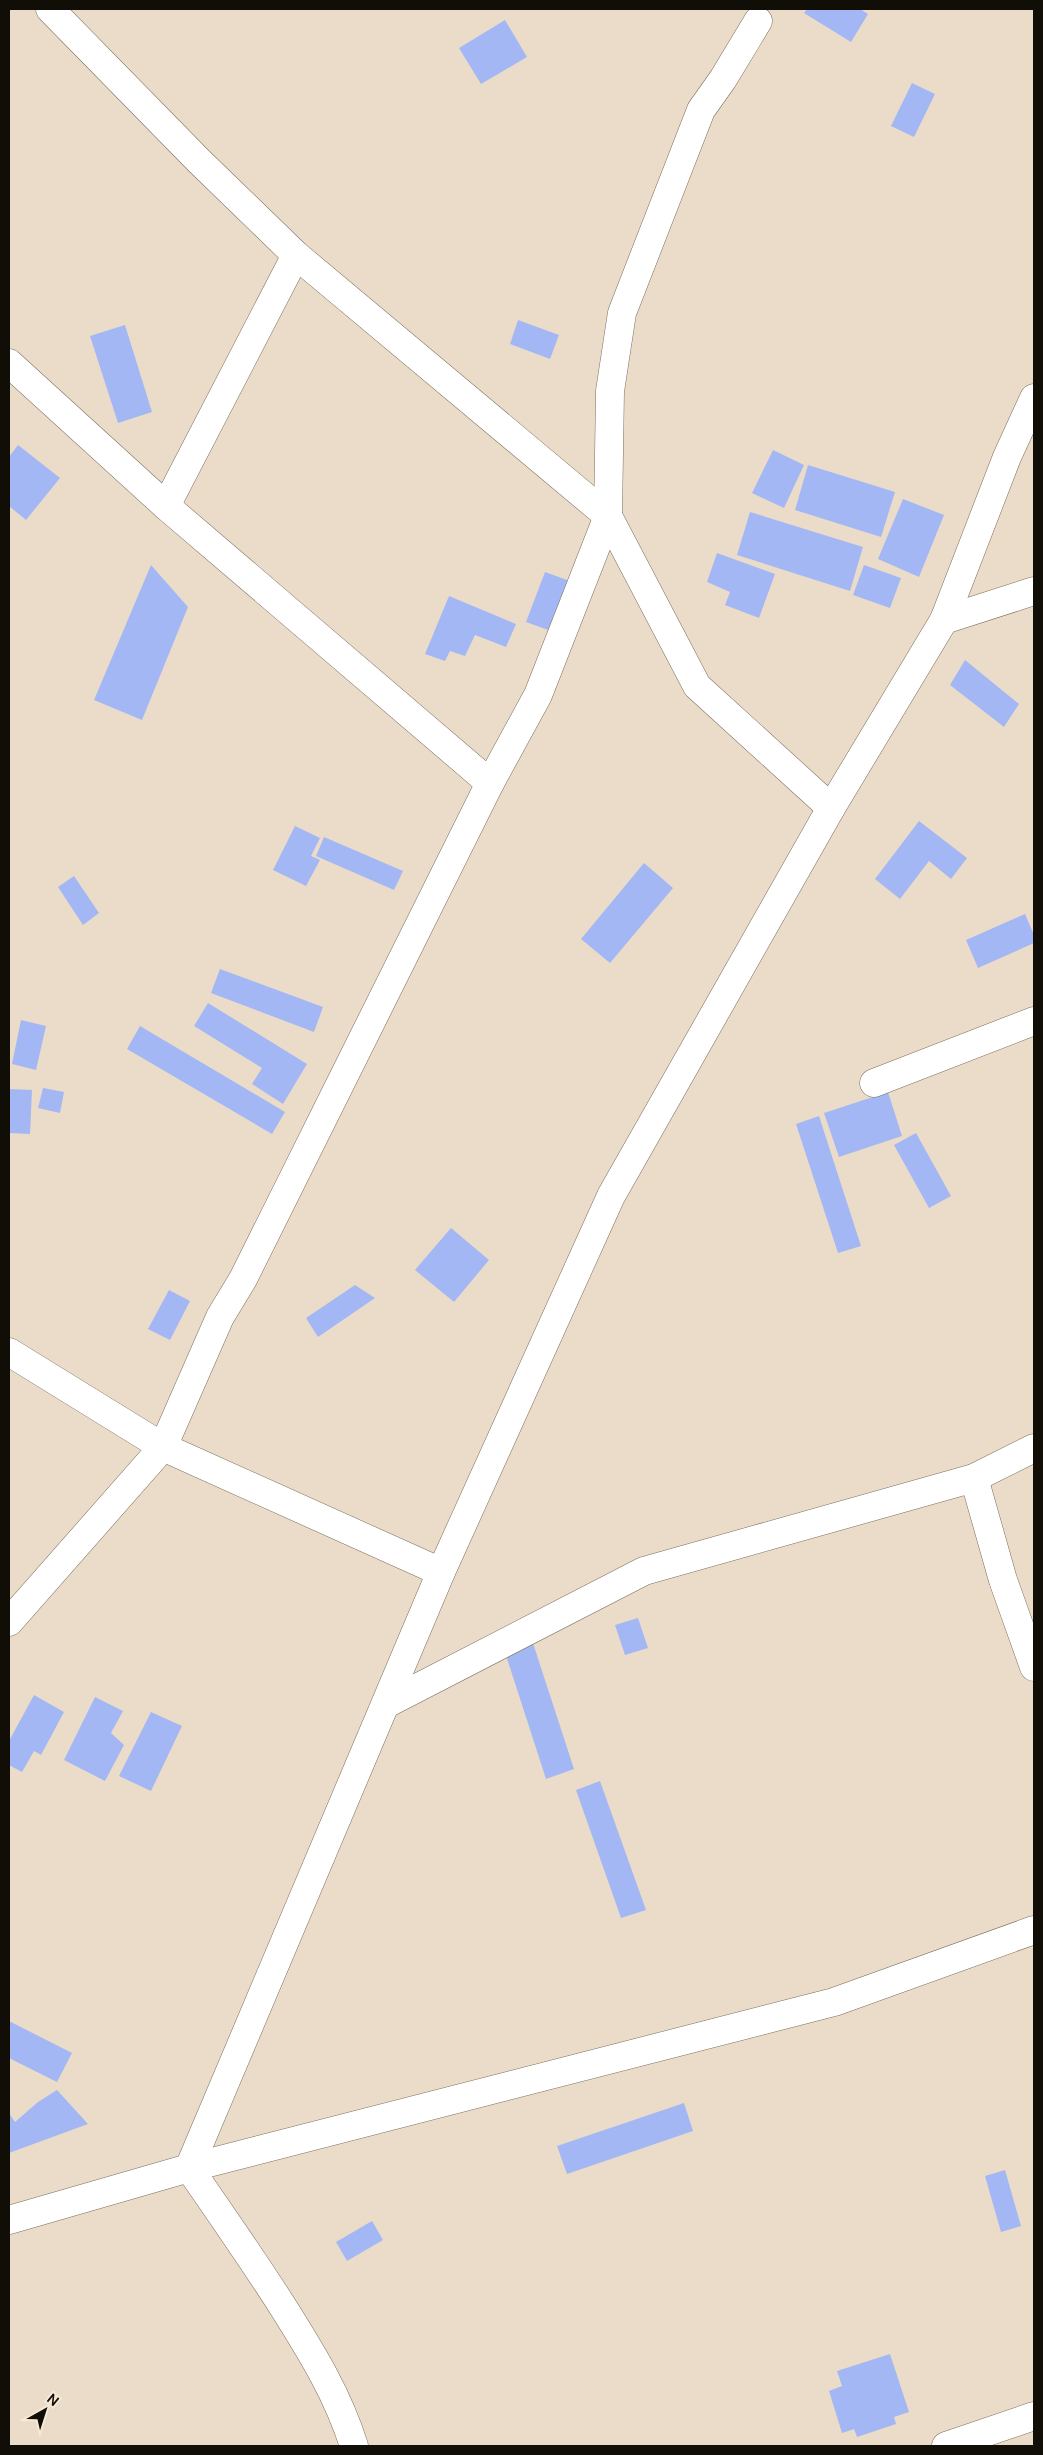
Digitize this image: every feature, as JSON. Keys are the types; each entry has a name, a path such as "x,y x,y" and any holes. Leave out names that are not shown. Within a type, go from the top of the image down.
{"street":[{"path":"50,9 199,161 296,255 608,516 696,686 831,808"},
{"path":"9,1622 163,1447 220,1317 264,1238 490,783 538,695 608,516 610,392 622,313 701,110 723,79 758,21"},
{"path":"166,506 296,255"},
{"path":"13,376 490,783"},
{"path":"189,2168 441,1572 611,1196 831,808 944,620 1007,458 1034,398"},
{"path":"944,620 1034,591"},
{"path":"874,1083 1034,1021"},
{"path":"9,1352 163,1447 441,1572"},
{"path":"386,1704 644,1571 974,1478 1034,1448"},
{"path":"974,1478 1003,1580 1034,1667"},
{"path":"9,2220 189,2168 834,2002 1034,1930"},
{"path":"189,2168 255,2262 322,2369 347,2423 354,2446"},
{"path":"946,2446 1034,2416"}],"building":[{"path":"807,9 860,9 868,14 851,42 804,13"},
{"path":"505,20 527,57 481,84 459,48"},
{"path":"912,83 935,94 914,137 891,126"},
{"path":"518,320 559,335 550,359 510,344"},
{"path":"125,325 152,412 118,423 90,336"},
{"path":"18,445 60,478 26,520 9,506 9,457"},
{"path":"773,450 804,465 784,508 752,493"},
{"path":"808,465 895,492 881,537 795,510"},
{"path":"903,499 944,515 919,577 878,559"},
{"path":"750,512 863,547 850,591 737,555"},
{"path":"717,553 775,574 759,618 725,605 730,592 707,582"},
{"path":"151,565 188,607 142,720 94,700"},
{"path":"864,565 901,578 890,608 853,595"},
{"path":"545,572 570,581 551,631 526,622"},
{"path":"449,596 516,624 506,647 475,635 465,656 450,651 445,661 425,654"},
{"path":"965,660 1019,704 1004,727 950,685"},
{"path":"919,821 967,858 951,879 929,861 900,899 875,879"},
{"path":"295,826 320,838 311,856 320,860 306,886 273,870"},
{"path":"324,837 403,871 394,890 316,856"},
{"path":"644,863 673,888 610,963 581,939"},
{"path":"74,876 99,913 83,925 58,887"},
{"path":"1025,914 1034,935 1034,943 978,968 966,940"},
{"path":"220,969 323,1007 314,1032 211,993"},
{"path":"208,1003 307,1064 283,1104 252,1084 262,1068 194,1026"},
{"path":"21,1020 46,1026 36,1070 12,1064"},
{"path":"140,1026 285,1112 272,1134 127,1049"},
{"path":"43,1088 64,1092 60,1113 38,1108"},
{"path":"9,1089 32,1090 30,1134 9,1133"},
{"path":"888,1092 902,1136 839,1157 824,1113"},
{"path":"819,1116 861,1246 838,1253 796,1124"},
{"path":"916,1133 951,1196 929,1208 894,1145"},
{"path":"451,1228 489,1260 454,1302 415,1270"},
{"path":"355,1285 375,1298 318,1337 306,1318"},
{"path":"169,1290 190,1301 170,1340 148,1329"},
{"path":"638,1618 648,1648 625,1655 615,1625"},
{"path":"530,1634 574,1769 546,1779 502,1643"},
{"path":"34,1695 64,1712 41,1755 34,1751 22,1772 9,1765 9,1741"},
{"path":"95,1697 123,1711 111,1733 124,1745 105,1781 64,1760"},
{"path":"151,1712 182,1726 151,1791 119,1776"},
{"path":"600,1781 646,1910 621,1918 576,1790"},
{"path":"9,2021 72,2053 57,2082 9,2058"},
{"path":"57,2090 88,2124 9,2153 9,2113 15,2122 38,2102"},
{"path":"684,2103 693,2131 567,2174 557,2146"},
{"path":"1005,2170 1021,2226 1001,2232 985,2176"},
{"path":"372,2221 383,2240 347,2261 336,2242"},
{"path":"890,2354 909,2412 894,2417 896,2424 857,2437 854,2429 842,2433 829,2391 842,2386 837,2371"}]}
